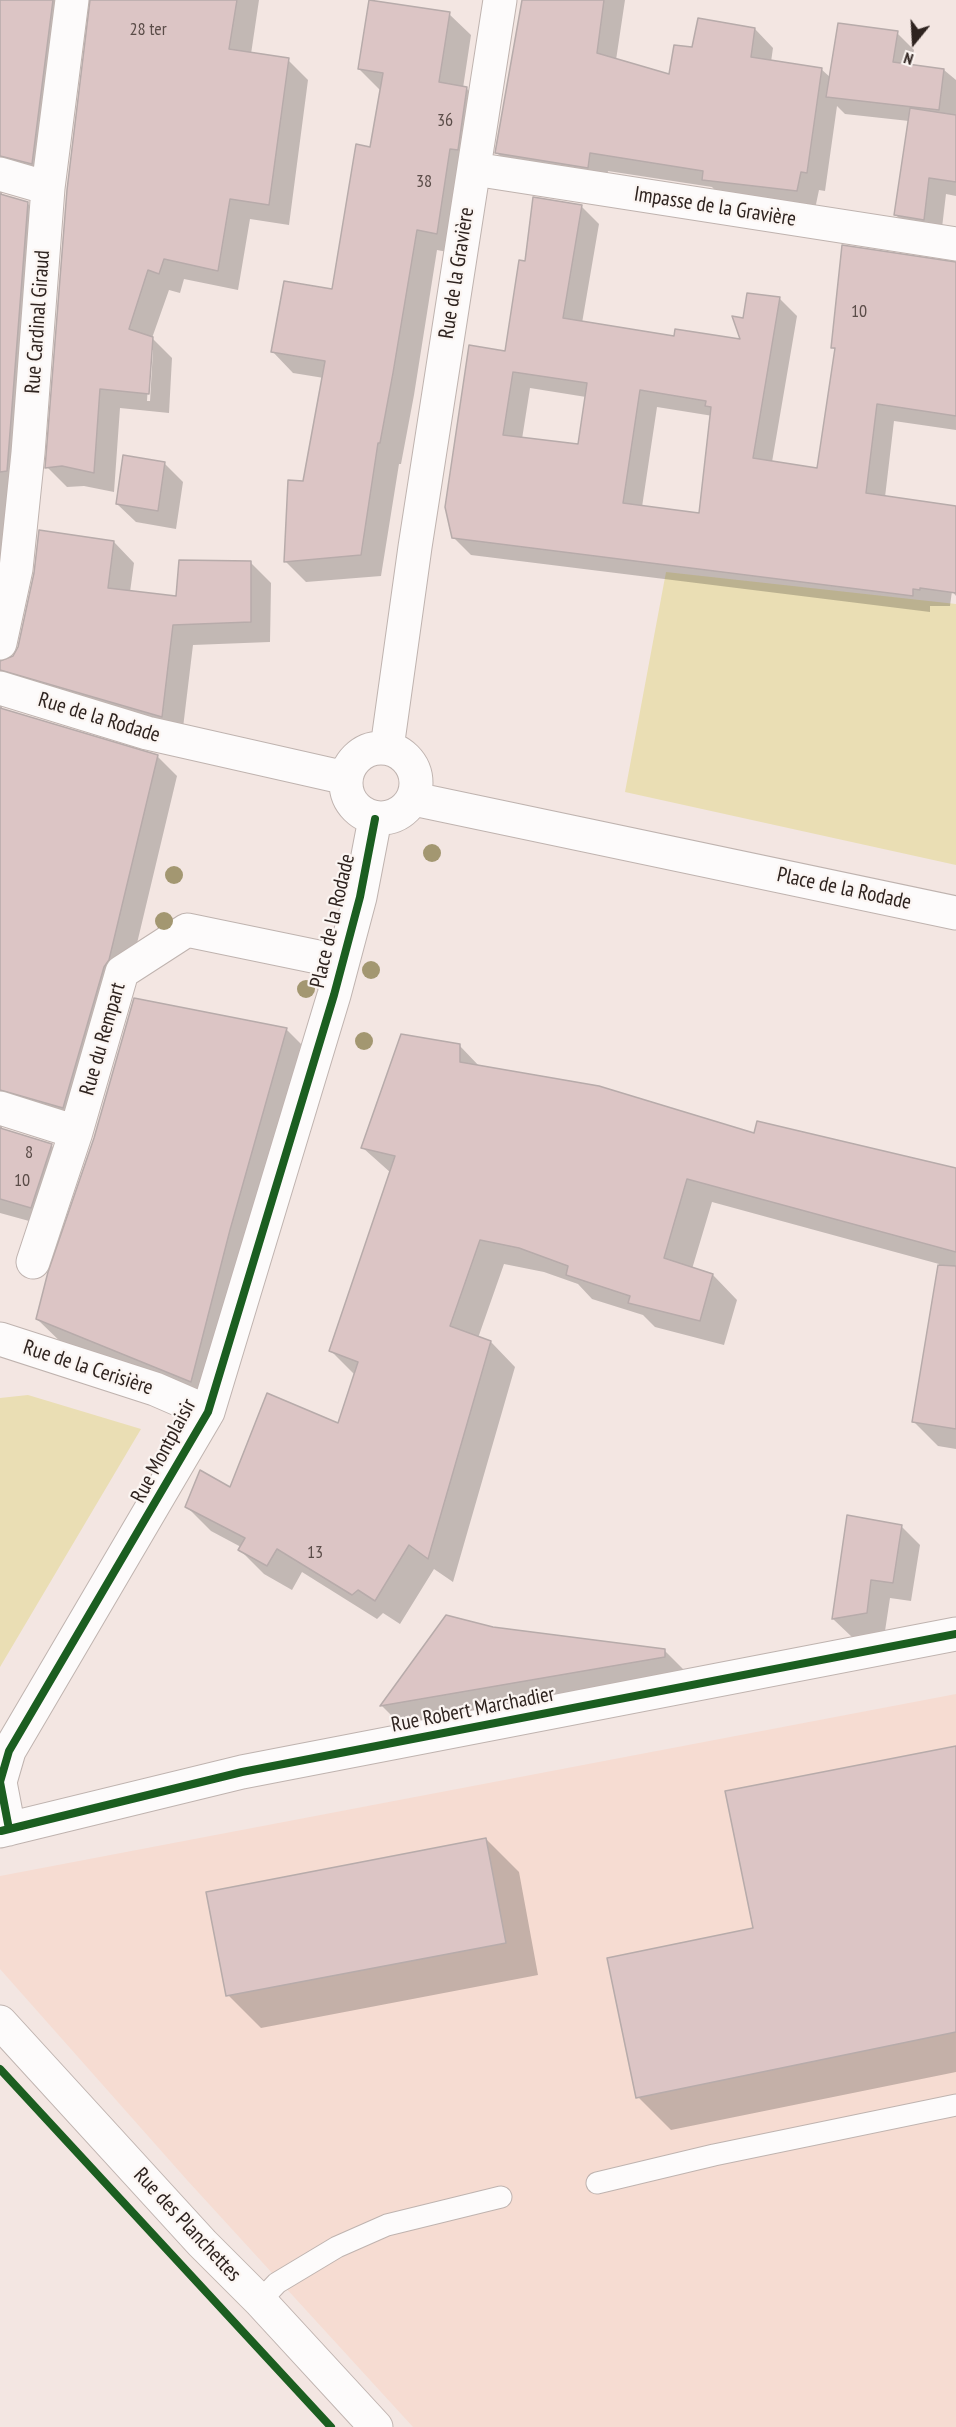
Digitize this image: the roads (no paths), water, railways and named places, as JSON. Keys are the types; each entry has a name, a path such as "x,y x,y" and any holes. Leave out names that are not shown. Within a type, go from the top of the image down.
{"street":[{"name":"Rue Cardinal Giraud","path":"0,643 15,569 28,453 48,188 72,0"},
{"name":"Rue de la Gravière","path":"387,748 415,546 500,0"},
{"name":"Impasse de la Gravière","path":"474,169 956,244"},
{"path":"0,174 48,188"},
{"name":"Rue de la Rodade","path":"0,688 198,746 346,778"},
{"path":"387,748 402,754 413,766 418,782 414,799 398,816 375,819 358,811 347,796 346,778 353,761 368,750 387,748"},
{"name":"Place de la Rodade","path":"414,799 956,913"},
{"name":"Place de la Rodade","path":"324,1030 360,897 375,819"},
{"name":"Rue du Rempart","path":"33,1262 76,1132 122,972 187,930 342,962"},
{"name":"Rue Montplaisir","path":"5,1830 0,1782 9,1751 165,1490 208,1412 324,1030"},
{"path":"0,1108 76,1132"},
{"name":"Rue de la Cerisière","path":"0,1339 155,1389 208,1412"},
{"name":"Rue Robert Marchadier","path":"5,1830 242,1772 956,1634"},
{"name":"Rue des Planchettes","path":"0,2022 202,2243 260,2301 376,2427"}],"lane":[{"path":"597,2183 714,2155 956,2105"},
{"path":"260,2301 277,2283 337,2247 387,2225 501,2197"}]}
